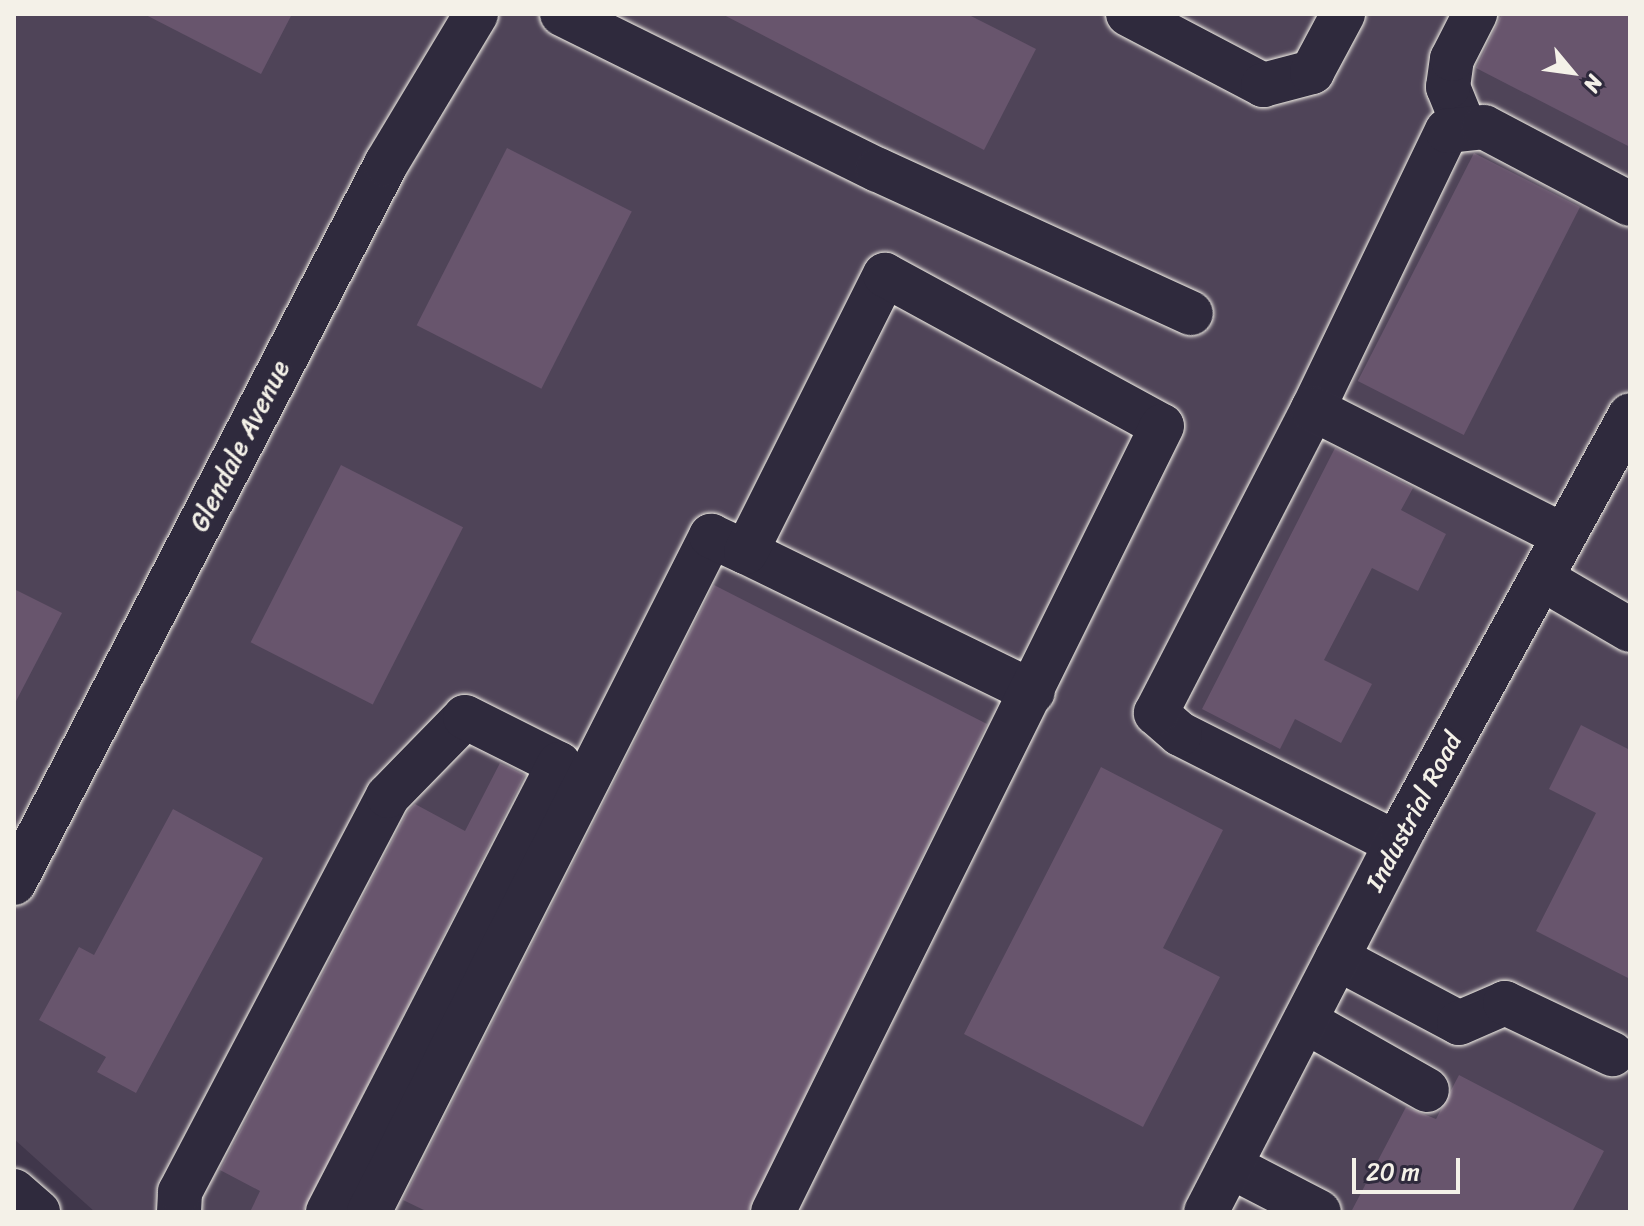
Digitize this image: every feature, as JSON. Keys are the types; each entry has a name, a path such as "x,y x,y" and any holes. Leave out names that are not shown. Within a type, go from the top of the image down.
{"street":[{"path":"562,14 878,170 1191,313"},
{"path":"1128,14 1263,85 1312,72 1343,14"},
{"path":"1463,124 1448,87 1452,59 1475,14"},
{"name":"Glendale Avenue","path":"20,856 386,164 458,20"},
{"path":"1396,843 1180,734 1156,713 1313,409 1447,131 1463,124 1484,127 1630,204"},
{"path":"746,552 885,275 1162,426 773,1212"},
{"path":"1313,409 1564,536"},
{"name":"Industrial Road","path":"1206,1212 1396,843 1630,415"},
{"path":"369,1212 711,536 1033,692"},
{"path":"1541,578 1630,630"},
{"path":"179,1212 180,1192 388,796 465,717 559,764 328,1212"},
{"path":"1337,958 1459,1023 1476,1021 1505,1003 1612,1054"},
{"path":"1305,1021 1427,1090"},
{"path":"1230,1166 1319,1212"},
{"path":"14,1191 38,1212"}],"shaded area":[{"path":"14,14 1630,14 1630,1212 95,1212 14,1139"}],"building":[{"path":"144,14 292,14 261,74"},
{"path":"722,14 967,14 1036,49 984,150"},
{"path":"1502,14 1630,14 1630,147 1476,68"},
{"path":"507,148 632,212 541,389 417,325"},
{"path":"1474,153 1580,207 1464,435 1358,381"},
{"path":"1335,448 1413,488 1401,510 1446,534 1418,591 1372,568 1324,660 1372,684 1341,743 1295,719 1280,749 1202,709"},
{"path":"341,465 463,527 373,705 251,642"},
{"path":"714,585 987,724 748,1212 428,1212 403,1200"},
{"path":"14,589 62,613 14,705"},
{"path":"1581,725 1630,750 1630,979 1536,931 1596,813 1549,789"},
{"path":"500,763 525,775 303,1212 250,1212 260,1191 220,1170 408,811 415,804 465,831"},
{"path":"1101,767 1223,830 1163,948 1220,977 1143,1127 964,1034"},
{"path":"173,809 263,858 136,1093 97,1072 106,1057 39,1020 79,947 94,955"},
{"path":"1459,1075 1604,1151 1572,1212 1351,1212 1406,1107 1436,1119"}]}
